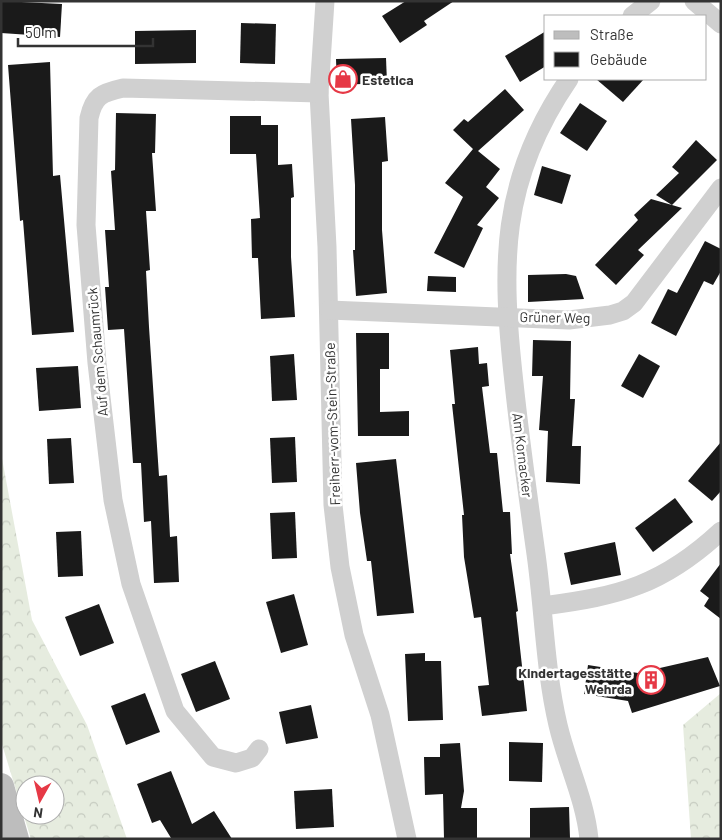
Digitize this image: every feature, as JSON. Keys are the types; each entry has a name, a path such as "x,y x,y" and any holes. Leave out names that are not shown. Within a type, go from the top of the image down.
{"main road":[{"path":"1,786 16,839"}],"street":[{"name":"Freiherr-vom-Stein-Straße","path":"325,1 318,93 329,310 333,505 340,567 354,635 380,715 407,839"},
{"path":"633,15 652,1"},
{"path":"694,1 721,24"},
{"name":"Am Kornacker","path":"568,80 540,126 516,193 505,267 507,317 522,453 544,606 558,725 587,817 590,839"},
{"name":"Auf dem Schaumrück","path":"259,749 252,758 236,763 213,757 175,711 131,584 113,500 97,363 86,225 89,118 92,103 104,93 123,88 318,93"},
{"name":"Grüner Weg","path":"329,310 592,319 623,310 634,303 721,188"},
{"path":"544,606 590,600 642,584 668,573 698,552 721,531"}],"green space":[{"path":"1,453 32,620 87,725 127,839 31,839 27,825 65,825 65,775 15,775 15,787 1,741"},
{"path":"721,693 721,839 691,839 683,725"}],"building":[{"path":"1,1 62,4 60,37 1,33"},
{"path":"406,1 454,1 424,21 427,25 400,43 382,16"},
{"path":"241,23 276,24 275,64 240,63"},
{"path":"196,30 196,63 135,64 135,31"},
{"path":"544,32 544,67 520,82 505,56"},
{"path":"386,58 387,83 337,85 336,59"},
{"path":"50,62 53,176 60,175 74,332 32,335 23,220 20,221 8,65"},
{"path":"597,80 643,80 623,102"},
{"path":"505,89 524,110 478,151 500,169 486,187 499,198 477,225 483,228 464,268 434,253 463,197 445,183 473,149 453,130 464,119 468,122"},
{"path":"580,103 607,121 587,151 560,133"},
{"path":"116,113 156,114 155,153 152,153 156,211 146,211 150,270 146,271 159,476 167,475 170,537 177,536 179,582 154,583 151,521 144,522 141,463 133,463 124,329 108,330 105,287 109,287 105,230 115,230 111,171 115,170"},
{"path":"230,116 261,116 261,125 278,125 278,165 292,164 294,197 291,198 291,257 295,317 261,319 258,258 252,258 251,219 260,218 256,154 230,154"},
{"path":"385,117 388,161 382,162 382,230 387,293 356,296 353,250 355,250 355,185 351,119"},
{"path":"696,140 717,160 672,205 656,195 679,173 672,167"},
{"path":"542,166 571,175 562,204 534,195"},
{"path":"651,199 682,208 638,250 644,255 616,285 595,265 638,220 634,215"},
{"path":"705,241 721,249 721,271 713,285 704,281 676,336 651,323 668,289 677,293"},
{"path":"566,274 576,276 584,299 528,302 528,275"},
{"path":"428,276 456,277 456,292 427,291"},
{"path":"356,333 389,333 389,369 380,369 380,412 409,411 409,436 358,436"},
{"path":"533,340 571,341 570,399 575,399 572,446 581,446 580,484 546,482 548,431 539,430 543,376 532,376"},
{"path":"478,347 479,364 487,363 489,386 482,387 490,453 497,453 503,512 510,512 512,554 510,554 518,611 516,612 527,711 482,716 478,686 489,685 481,617 474,618 464,557 462,515 464,515 452,404 455,404 450,350"},
{"path":"294,354 297,400 272,401 270,356"},
{"path":"639,354 660,366 643,398 621,386"},
{"path":"78,366 81,408 39,411 36,368"},
{"path":"295,437 297,482 272,483 270,438"},
{"path":"71,438 74,483 49,484 47,439"},
{"path":"721,442 721,491 712,501 688,481"},
{"path":"396,459 414,613 377,616 371,561 367,561 360,513 356,463"},
{"path":"675,498 693,522 653,552 635,528"},
{"path":"295,512 297,558 272,559 270,513"},
{"path":"81,531 83,576 58,577 56,532"},
{"path":"615,542 621,575 571,585 564,553"},
{"path":"721,563 721,619 704,606 709,598 700,591"},
{"path":"294,594 308,645 281,653 266,602"},
{"path":"99,604 114,643 80,656 65,617"},
{"path":"425,653 425,661 441,661 443,720 408,721 405,654"},
{"name":"Kindertagesstätte Wehrda","path":"708,657 720,686 632,713 628,701 584,694 588,665 638,673"},
{"path":"215,661 230,699 196,712 181,674"},
{"path":"145,693 160,732 126,745 111,706"},
{"path":"311,705 318,738 286,744 279,712"},
{"path":"509,742 543,743 542,782 509,781"},
{"path":"460,743 464,791 461,808 477,808 477,839 444,839 443,794 425,795 424,757 440,757 440,744"},
{"path":"171,771 192,824 214,811 232,839 169,839 171,838 160,820 152,823 137,784"},
{"path":"332,789 334,827 296,829 294,791"},
{"path":"569,807 570,839 530,839 530,808"}],"place":[{"name":"Estetica","path":"343,79"},
{"name":"Kindertagesstätte Wehrda","path":"651,680"}]}
